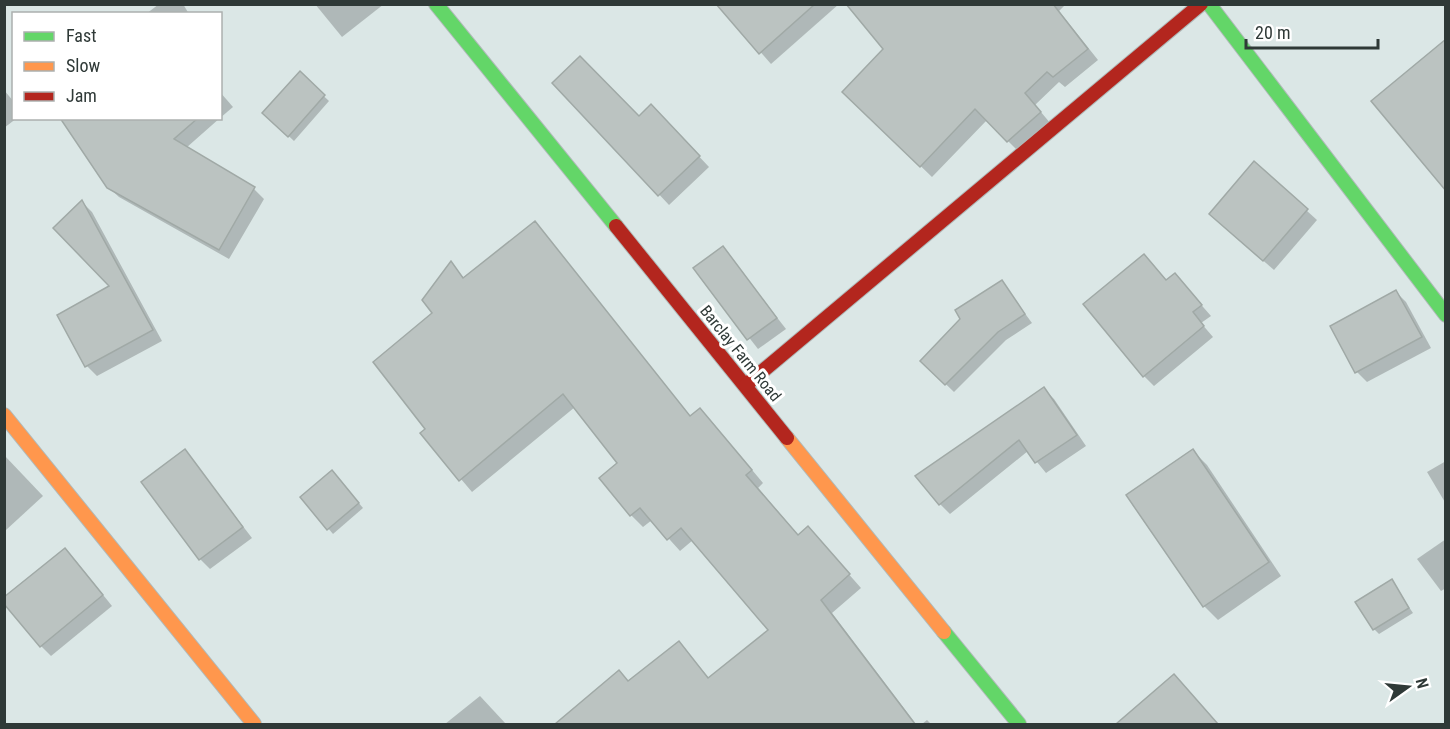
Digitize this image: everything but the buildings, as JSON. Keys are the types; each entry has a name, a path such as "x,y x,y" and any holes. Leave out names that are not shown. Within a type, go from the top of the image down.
{"street":[{"name":"Barclay Farm Road","path":"436,4 1019,724"},
{"path":"746,385 1201,4"},
{"path":"1209,4 1446,315"},
{"path":"4,415 254,724"}],"traffic: fast":[{"path":"436,4 616,226"},
{"path":"1209,4 1446,315"},
{"path":"944,632 1019,724"}],"traffic: slow":[{"path":"4,415 254,724"},
{"path":"787,438 944,632"}],"traffic: jam":[{"path":"746,385 1201,4"},
{"path":"616,226 787,438"}]}
